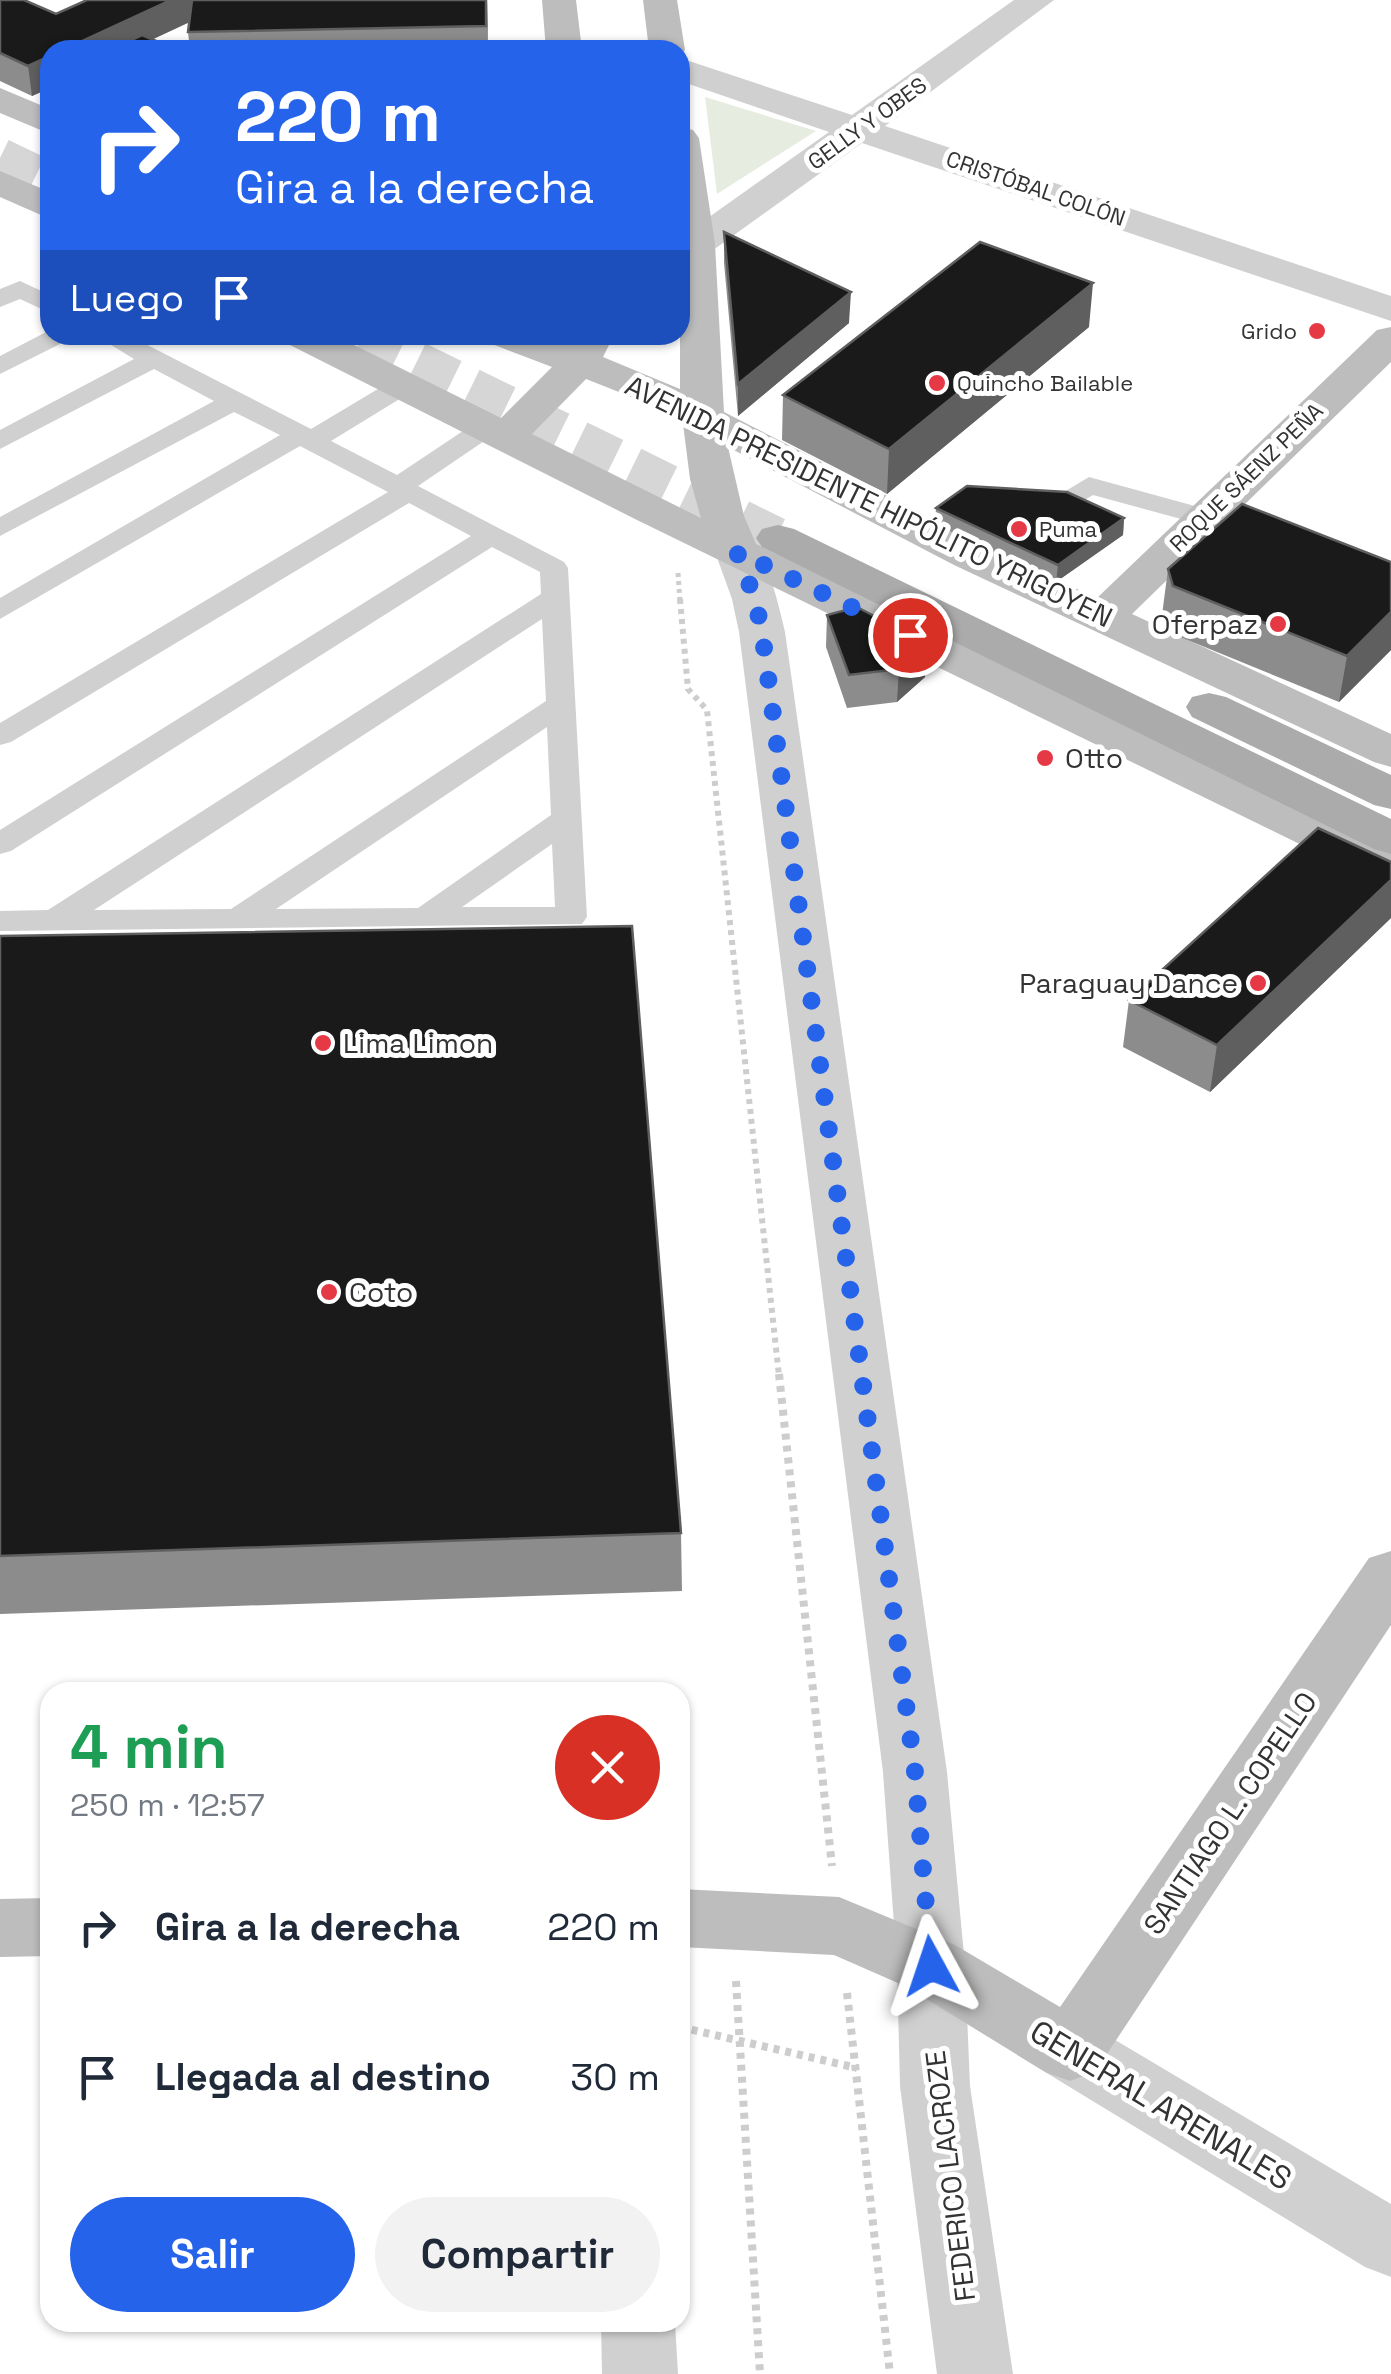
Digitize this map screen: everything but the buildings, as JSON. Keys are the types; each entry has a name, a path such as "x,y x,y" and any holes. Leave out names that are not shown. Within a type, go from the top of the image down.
{"main road":[{"name":"AVENIDA PRESIDENTE HIPÓLITO YRIGOYEN","path":"774,535 1391,794"},
{"name":"AVENIDA PRESIDENTE HIPÓLITO YRIGOYEN","path":"774,535 1391,838"}],"street":[{"path":"559,0 563,40"},
{"path":"660,0 666,40"},
{"name":"GELLY Y OBES","path":"696,245 1037,0"},
{"name":"CRISTÓBAL COLÓN","path":"690,73 1391,309"},
{"path":"0,99 40,118"},
{"path":"0,182 40,202"},
{"path":"690,205 696,245 703,417 716,498 774,535"},
{"name":"ROQUE SÁENZ PEÑA","path":"1103,617 1391,339"},
{"name":"AVENIDA PRESIDENTE HIPÓLITO YRIGOYEN","path":"322,345 496,432 774,535 1391,869"},
{"path":"496,432 587,348"},
{"name":"AVENIDA PRESIDENTE HIPÓLITO YRIGOYEN","path":"587,348 703,417 970,556 1391,752"},
{"name":"FEDERICO LACROZE","path":"774,535 755,599 765,650 915,1772 931,1966 935,2086 975,2374"},
{"name":"SANTIAGO L. COPELLO","path":"1070,2050 1391,1575"},
{"path":"704,1919 839,1926"},
{"name":"GENERAL ARENALES","path":"839,1926 931,1966 1391,2244"},
{"path":"0,1928 40,1927"},
{"path":"638,2332 640,2374"}],"lane":[{"path":"0,299 20,289 40,299"},
{"path":"0,366 40,345"},
{"path":"0,921 571,916 554,568 127,345"},
{"path":"0,441 154,359"},
{"path":"0,610 402,386"},
{"path":"0,528 234,401"},
{"path":"0,736 496,432"},
{"path":"970,556 1089,485 1203,517"},
{"path":"0,844 491,535"},
{"path":"55,921 555,598"},
{"path":"238,919 560,704"},
{"path":"425,918 566,819"}],"path":[{"path":"677,566 688,688 707,710 890,2374"},
{"path":"704,1919 742,2041 760,2374"},
{"path":"690,2028 935,2086"}],"shaded area":[{"path":"705,97 816,131 717,194"}],"tunnel":[{"path":"0,158 40,177"},
{"path":"383,345 778,538"}],"place":[{"name":"Grido","path":"1317,331"},
{"name":"Quincho Bailable","path":"937,383"},
{"name":"Puma","path":"1019,529"},
{"name":"Oferpaz","path":"1278,624"},
{"name":"Otto","path":"1045,758"},
{"name":"Paraguay Dance","path":"1258,983"},
{"name":"Lima Limon","path":"323,1043"},
{"name":"Coto","path":"329,1292"}],"route":[{"path":"910,635 737,552 755,599 762,632 915,1772 931,1966"}]}
